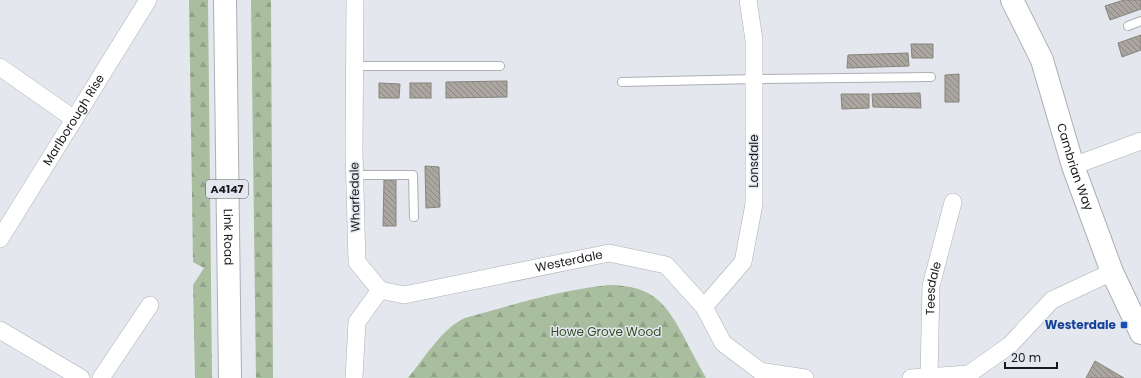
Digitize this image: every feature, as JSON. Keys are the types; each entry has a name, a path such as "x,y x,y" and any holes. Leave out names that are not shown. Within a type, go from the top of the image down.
{"main road":[{"name":"Link Road","path":"225,0 230,378"},
{"name":"Cambrian Way","path":"1012,0 1042,60 1073,166 1112,272 1136,312 1141,333"}],"street":[{"name":"Marlborough Rise","path":"0,239 148,0"},
{"name":"Wharfedale","path":"355,0 355,175 357,262 380,290"},
{"name":"Lonsdale","path":"704,307 743,262 754,204 754,40 748,0"},
{"path":"0,67 74,119"},
{"path":"1073,166 1141,141"},
{"name":"Teesdale","path":"930,377 931,286 953,202"},
{"name":"Westerdale","path":"380,290 404,295 609,253 666,265 704,307 723,343 760,371 805,378"},
{"path":"911,378 968,374 1010,345 1052,300 1112,272"},
{"path":"354,378 357,322 380,290"},
{"path":"101,378 150,305"},
{"path":"0,330 81,378"}],"lane":[{"path":"1128,26 1141,22"},
{"path":"355,66 500,66"},
{"path":"622,82 931,77"},
{"path":"355,175 413,175 414,217"}],"green space":[{"path":"189,0 208,0 212,378 195,378 193,285 204,268 193,262"},
{"path":"251,0 271,0 273,378 256,378"},
{"name":"Howe Grove Wood","path":"609,285 636,288 655,297 676,323 706,378 408,378 441,336 465,318 554,294"}],"building":[{"path":"1124,0 1141,0 1141,9 1110,20 1105,6"},
{"path":"1141,35 1141,50 1122,57 1118,43"},
{"path":"911,44 933,44 933,58 912,58"},
{"path":"908,53 909,66 847,68 848,55"},
{"path":"959,74 959,102 945,102 945,75"},
{"path":"507,81 507,97 446,98 446,82"},
{"path":"379,83 400,84 399,98 379,98"},
{"path":"410,83 431,83 431,98 410,98"},
{"path":"920,93 921,108 873,107 872,94"},
{"path":"841,94 869,94 869,108 842,109"},
{"path":"425,166 439,167 440,207 426,208"},
{"path":"384,180 396,180 396,226 383,226"},
{"path":"1095,361 1124,378 1086,378"}],"place":[{"name":"Westerdale","path":"1124,325"}]}
